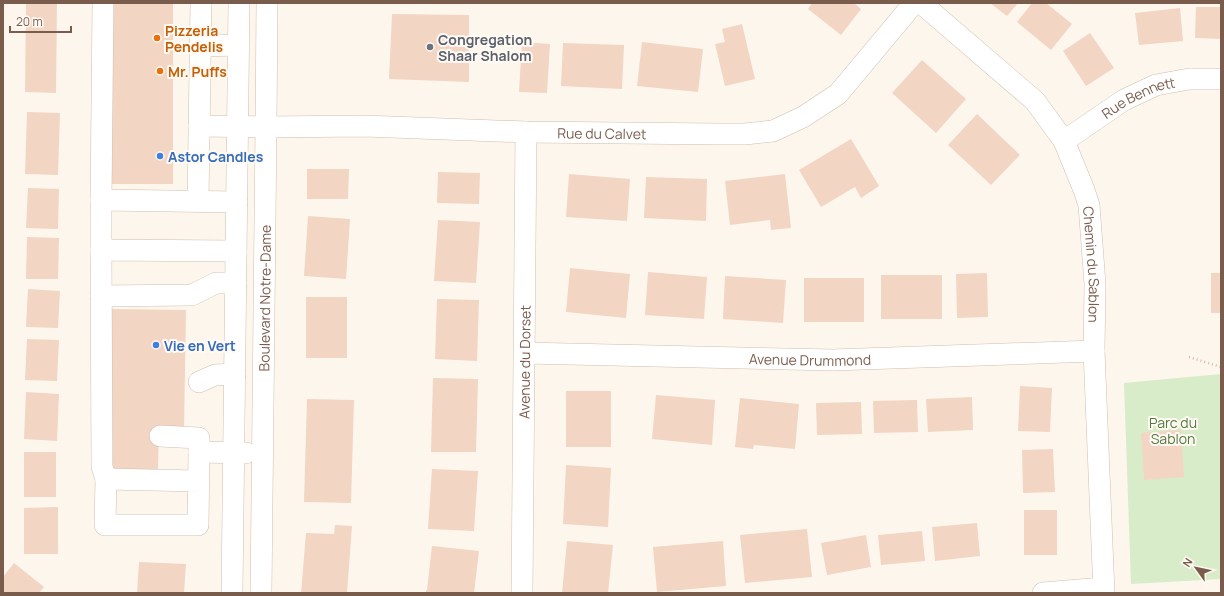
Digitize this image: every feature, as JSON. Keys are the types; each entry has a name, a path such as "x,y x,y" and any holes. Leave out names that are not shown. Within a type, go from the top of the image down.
{"street":[{"path":"103,3 101,296 102,467 106,479 105,525 232,525"},
{"path":"198,201 201,3"},
{"name":"Boulevard Notre-Dame","path":"232,593 238,127 238,3"},
{"name":"Boulevard Notre-Dame","path":"261,593 267,3"},
{"name":"Rue du Calvet","path":"200,126 266,128 365,126 526,132 725,134 745,134 773,131 803,117 838,94 914,3"},
{"name":"Chemin du Sablon","path":"921,3 1035,101 1064,141 1089,204 1095,284 1094,351 1103,590"},
{"path":"200,46 238,45"},
{"name":"Rue Bennett","path":"1064,141 1124,100 1156,85 1189,79 1221,79"},
{"name":"Avenue du Dorset","path":"522,593 526,132"},
{"path":"101,200 237,202"},
{"path":"101,250 236,251"},
{"path":"101,296 192,295 216,283 236,283"},
{"name":"Avenue Drummond","path":"525,353 832,360 1094,351"},
{"path":"199,382 215,375 234,374"},
{"path":"160,436 199,438 198,525"},
{"path":"199,452 262,454"},
{"path":"106,479 198,481"},
{"path":"1043,593 1103,590"}],"path":[{"path":"1189,357 1221,367"}],"green space":[{"name":"Parc du Sablon","path":"1221,374 1221,579 1131,584 1124,383"}],"building":[{"path":"26,3 57,3 56,93 25,92"},
{"path":"107,3 173,3 173,184 109,184"},
{"path":"812,3 854,3 861,9 841,35 808,9"},
{"path":"990,3 1018,3 1007,16"},
{"path":"1032,3 1046,3 1072,24 1051,50 1017,22"},
{"path":"1196,7 1221,7 1221,39 1195,38"},
{"path":"1180,8 1183,41 1139,45 1135,13"},
{"name":"Congregation Shaar Shalom","path":"392,14 469,15 469,82 389,79"},
{"path":"742,24 755,79 725,86 715,44 725,42 722,29"},
{"path":"1090,33 1114,68 1086,86 1063,51"},
{"path":"522,42 550,44 547,93 519,92"},
{"path":"642,42 703,49 698,92 637,86"},
{"path":"563,43 624,45 622,89 561,86"},
{"path":"922,60 966,99 936,133 892,93"},
{"path":"27,112 60,113 58,175 25,174"},
{"path":"977,114 1020,155 991,185 948,145"},
{"path":"851,139 879,186 861,198 855,187 821,207 799,170"},
{"path":"307,169 349,169 348,199 307,199"},
{"path":"438,172 480,173 479,204 437,203"},
{"path":"569,174 630,179 627,221 566,217"},
{"path":"785,174 791,228 771,230 770,220 730,225 725,181"},
{"path":"646,177 707,179 706,221 644,218"},
{"path":"28,188 59,189 58,229 26,228"},
{"path":"308,216 350,219 346,279 304,276"},
{"path":"438,220 480,222 476,283 434,281"},
{"path":"27,237 59,238 58,279 26,279"},
{"path":"570,268 630,274 626,318 566,312"},
{"path":"648,272 707,277 704,319 645,315"},
{"path":"987,273 988,317 957,318 956,274"},
{"path":"1211,273 1221,273 1221,313 1211,313"},
{"path":"881,275 942,275 942,319 881,319"},
{"path":"725,276 786,280 783,323 723,319"},
{"path":"804,278 864,278 864,322 804,322"},
{"path":"28,289 60,291 58,328 26,327"},
{"path":"306,297 347,297 347,358 306,358"},
{"path":"437,299 479,300 477,361 435,359"},
{"path":"110,309 186,310 184,429 159,428 158,470 107,469"},
{"path":"27,339 59,340 57,381 25,380"},
{"path":"433,378 478,379 476,452 431,452"},
{"path":"1020,386 1052,388 1050,432 1018,431"},
{"path":"566,391 611,391 611,447 566,447"},
{"path":"26,392 59,394 57,441 24,439"},
{"path":"656,395 715,400 712,445 652,439"},
{"path":"972,397 973,430 928,432 926,399"},
{"path":"740,398 799,404 795,449 754,445 753,449 735,447"},
{"path":"307,399 354,400 351,503 304,502"},
{"path":"917,400 918,432 874,433 873,401"},
{"path":"861,402 862,434 817,435 816,403"},
{"path":"1181,430 1184,477 1144,480 1141,433"},
{"path":"1053,449 1055,492 1023,493 1022,450"},
{"path":"24,452 56,452 56,497 24,497"},
{"path":"566,465 611,468 608,527 563,524"},
{"path":"432,469 478,471 474,531 428,529"},
{"path":"58,507 58,554 24,554 24,508"},
{"path":"1024,510 1057,510 1057,555 1024,555"},
{"path":"977,523 980,556 935,561 932,527"},
{"path":"335,525 352,526 347,593 301,593 306,533 334,534"},
{"path":"807,529 812,577 745,583 740,535"},
{"path":"922,531 925,561 881,565 878,535"},
{"path":"866,535 871,567 827,575 821,543"},
{"path":"567,541 613,545 608,593 562,593"},
{"path":"723,541 726,586 657,592 653,547"},
{"path":"432,546 479,551 474,593 426,593"},
{"path":"139,562 186,564 184,593 137,593"},
{"path":"14,563 44,587 39,593 3,593 3,577"}],"place":[{"name":"Pizzeria Pendelis","path":"157,38"},
{"name":"Congregation Shaar Shalom","path":"430,47"},
{"name":"Mr. Puffs","path":"160,71"},
{"name":"Astor Candles","path":"160,156"},
{"name":"Vie en Vert","path":"156,345"}]}
